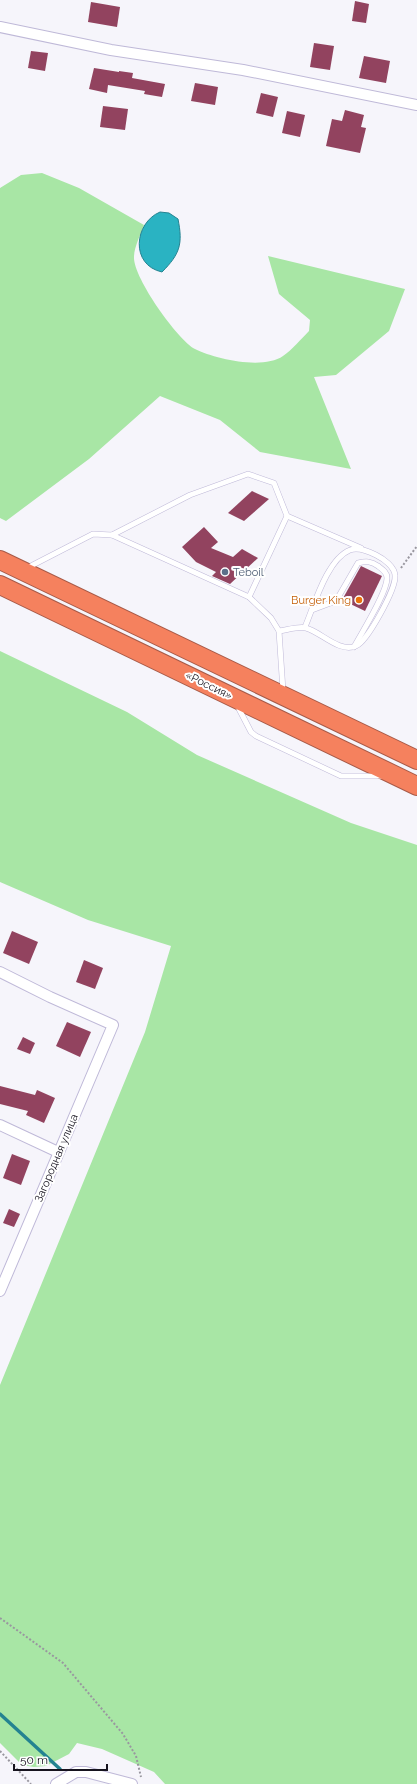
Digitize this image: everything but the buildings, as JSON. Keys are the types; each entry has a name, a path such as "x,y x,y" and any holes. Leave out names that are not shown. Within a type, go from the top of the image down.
{"highway":[{"name":"«Россия»","path":"0,560 417,760"},
{"name":"«Россия»","path":"0,585 417,786"}],"street":[{"path":"0,27 111,50 243,70 417,105"},
{"name":"Загородная улица","path":"0,972 50,997 113,1024 2,1280 0,1291"},
{"path":"0,1125 58,1152"},
{"path":"56,1784 76,1772 86,1772 132,1784"}],"lane":[{"path":"112,535 190,495 248,474 274,483 287,516 379,557 390,565 396,575 394,586 368,636 362,643 354,647 340,645 305,627 279,631"},
{"path":"249,597 287,516"},
{"path":"22,570 93,534 112,535 249,597 272,618 279,631 284,696"},
{"path":"305,627 330,567 341,556 350,550 364,550"},
{"path":"312,610 336,601 358,563 366,560 375,564 384,571 387,577 384,590 354,647"},
{"path":"233,697 251,732 256,736 341,776 397,776"}],"path":[{"path":"396,575 417,546"},
{"path":"0,1618 64,1663 123,1734 136,1756 142,1780"},
{"path":"0,1751 31,1784"}],"green space":[{"path":"42,173 79,188 144,225 134,253 136,266 141,278 157,307 178,333 187,343 204,353 239,362 252,363 274,360 286,354 309,331 310,320 279,294 268,256 405,289 389,331 336,375 314,377 351,469 260,452 220,420 160,396 89,459 6,521 0,518 0,188 21,175"},
{"path":"0,651 127,712 197,755 351,823 417,845 417,1784 165,1784 154,1772 102,1749 77,1743 69,1754 46,1766 34,1767 22,1765 0,1743 0,1385 145,1032 171,946 88,920 0,882"}],"water":[{"path":"160,212 169,213 178,219 180,235 179,248 173,260 162,272 152,268 145,261 140,253 139,244 145,225 151,217"}],"waterway":[{"path":"0,1714 60,1769"}],"place":[{"name":"Teboil","path":"225,572"},
{"name":"Burger King","path":"359,600"}]}
